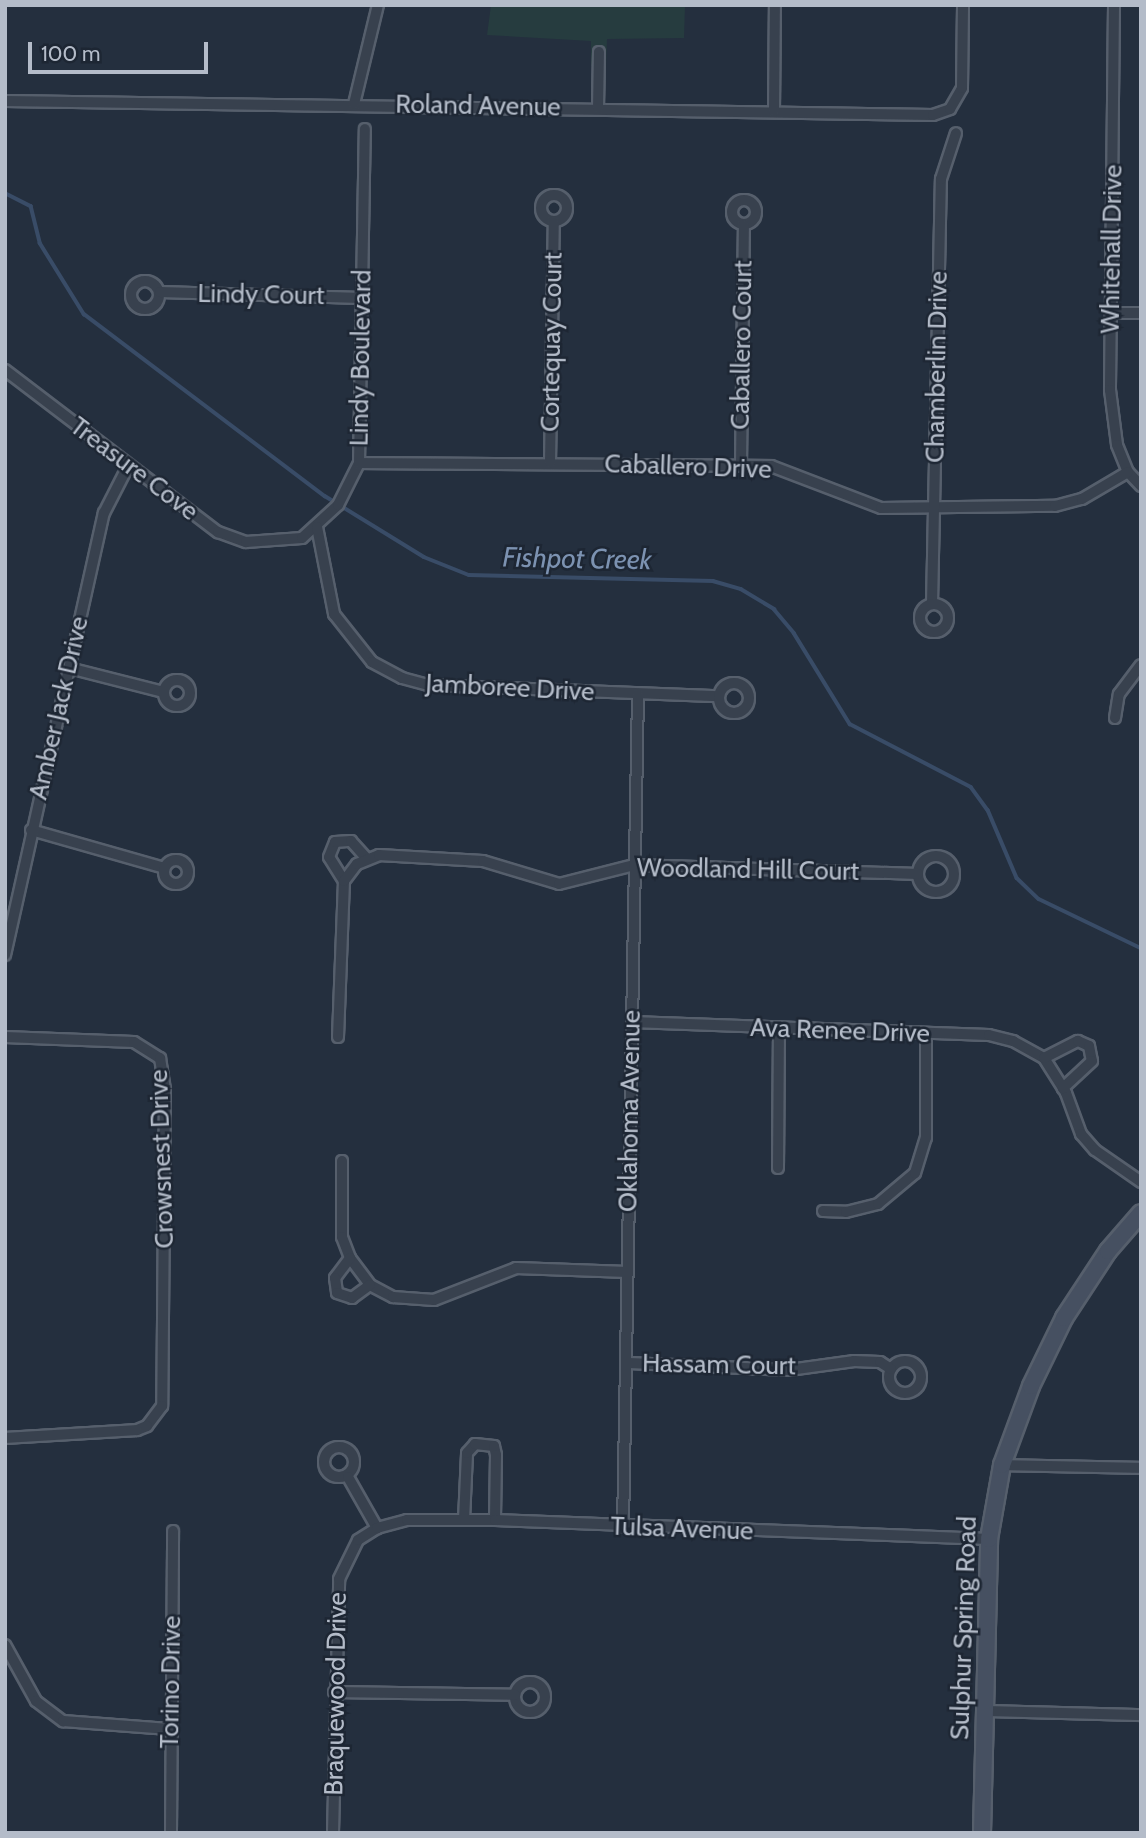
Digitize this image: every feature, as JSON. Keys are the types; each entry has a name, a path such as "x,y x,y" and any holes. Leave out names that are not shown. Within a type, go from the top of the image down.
{"main road":[{"name":"Sulphur Spring Road","path":"982,1833 989,1539 1002,1465 1031,1387 1060,1325 1101,1260 1141,1213"}],"street":[{"path":"355,104 356,83 379,5"},
{"path":"774,111 775,5"},
{"name":"Roland Avenue","path":"5,101 355,104 933,115 950,109 962,88 962,5"},
{"name":"Whitehall Drive","path":"1114,5 1114,432 1128,472 1141,486"},
{"path":"598,108 599,52"},
{"name":"Lindy Boulevard","path":"274,543 302,538 328,517 355,478 359,463 365,129"},
{"name":"Chamberlin Drive","path":"932,604 941,179 956,132"},
{"name":"Cortequay Court","path":"550,463 554,220"},
{"name":"Caballero Court","path":"741,464 744,225"},
{"name":"Lindy Court","path":"160,292 362,298"},
{"path":"1112,313 1141,313"},
{"name":"Treasure Cove","path":"5,370 218,532 246,542 274,543"},
{"name":"Caballero Drive","path":"359,463 741,464 788,472 867,505 934,506 1070,503 1128,472"},
{"name":"Amber Jack Drive","path":"5,955 104,513 128,466"},
{"name":"Jamboree Drive","path":"317,527 334,614 360,650 390,672 428,685 719,696"},
{"path":"1115,718 1119,694 1141,665"},
{"path":"69,668 164,692"},
{"name":"Oklahoma Avenue","path":"624,1527 629,1363 628,1272 638,694"},
{"path":"31,830 164,868"},
{"path":"338,1037 344,881 329,857 335,842 351,841 366,859 344,881"},
{"name":"Woodland Hill Court","path":"366,859 379,855 483,861 559,884 580,883 634,865 918,874"},
{"name":"Ava Renee Drive","path":"632,1022 926,1035 989,1035 1031,1048 1044,1058"},
{"path":"778,1168 779,1028"},
{"path":"823,1211 846,1212 878,1205 915,1173 926,1138 926,1035"},
{"name":"Crowsnest Drive","path":"5,1037 134,1042 160,1059 165,1090 165,1382 155,1418 147,1426 124,1433 5,1438"},
{"path":"1063,1088 1092,1061 1089,1046 1078,1041 1044,1058 1063,1088 1081,1134 1095,1150 1141,1182"},
{"path":"342,1161 342,1237 350,1258 370,1285 393,1297 434,1300 503,1270 628,1272"},
{"path":"350,1258 335,1278 337,1293 352,1298 370,1285"},
{"name":"Hassam Court","path":"629,1363 789,1370 854,1361 880,1362 891,1368"},
{"path":"464,1520 467,1452 475,1444 494,1446 495,1520"},
{"path":"1002,1465 1141,1468"},
{"path":"348,1477 377,1528"},
{"name":"Tulsa Avenue","path":"377,1528 407,1520 495,1520 989,1539"},
{"name":"Braquewood Drive","path":"333,1833 334,1692 339,1579 358,1540 377,1528"},
{"name":"Torino Drive","path":"171,1833 169,1729 173,1531"},
{"path":"5,1645 36,1701 63,1721 169,1729"},
{"path":"334,1692 515,1695"},
{"path":"983,1712 1141,1715"}],"green space":[{"path":"491,5 685,5 684,38 607,39 606,67 591,66 591,41 487,35"}],"waterway":[{"name":"Fishpot Creek","path":"5,193 31,206 40,243 84,314 325,496 424,557 469,575 713,581 741,589 774,609 794,633 850,724 971,787 988,810 1017,878 1039,899 1141,948"}]}
